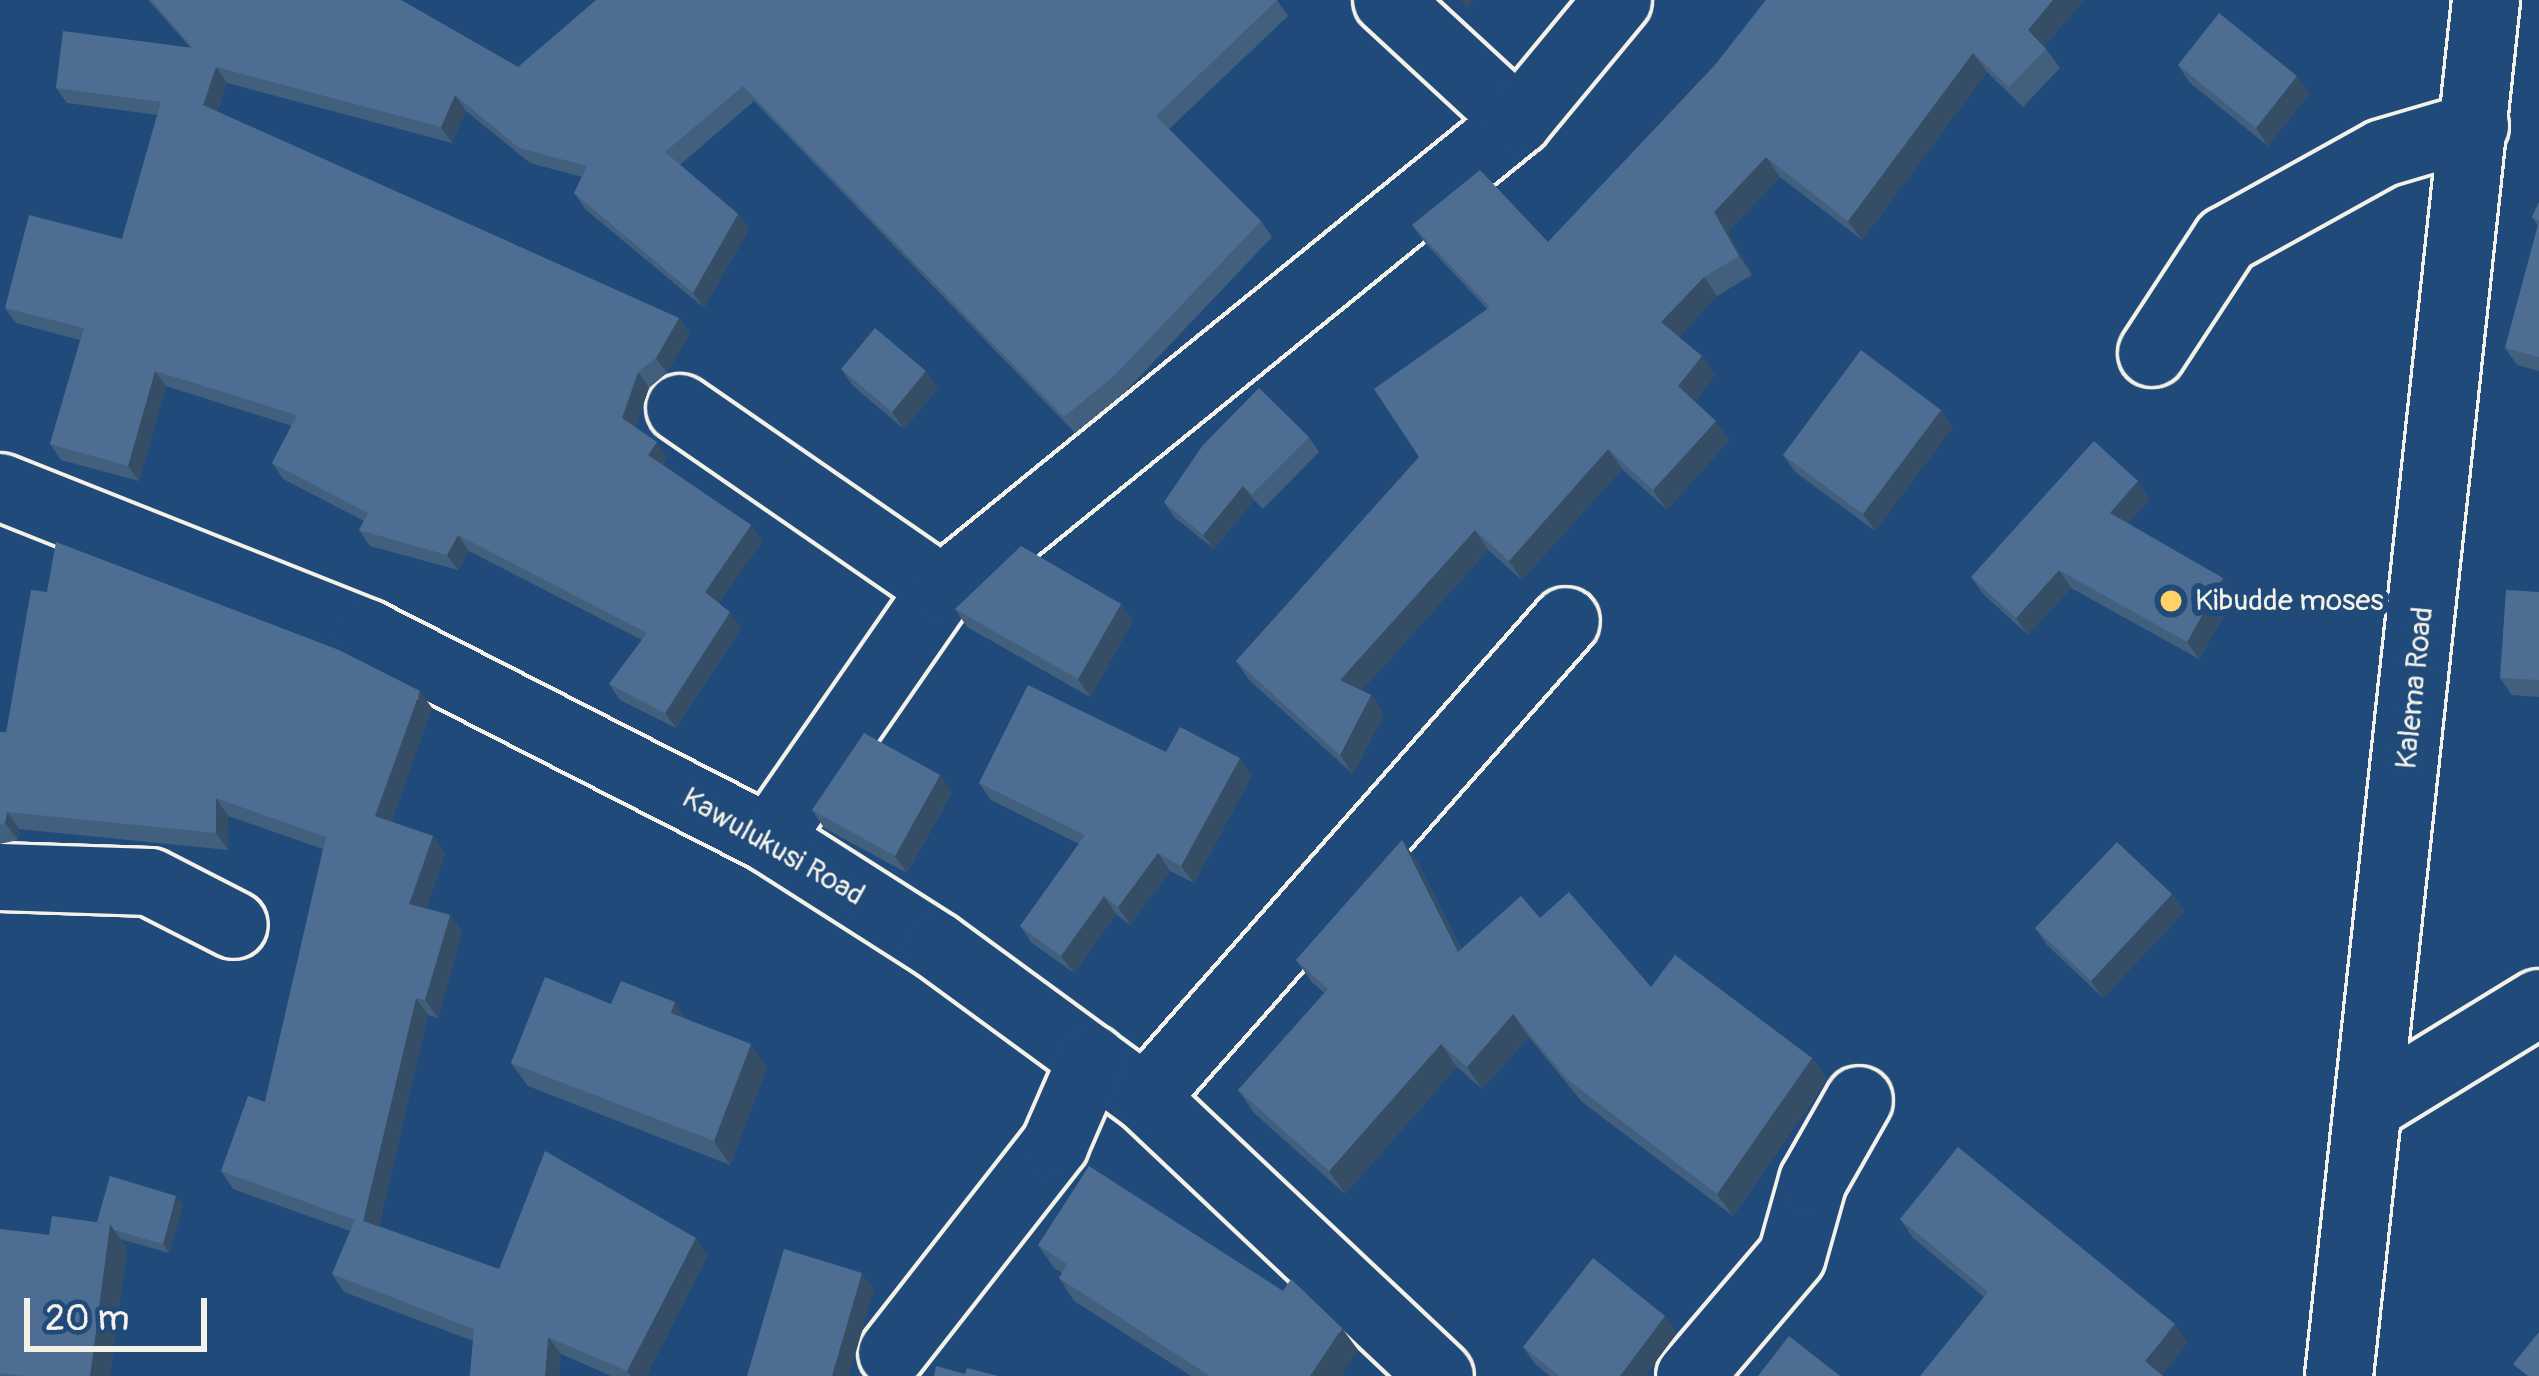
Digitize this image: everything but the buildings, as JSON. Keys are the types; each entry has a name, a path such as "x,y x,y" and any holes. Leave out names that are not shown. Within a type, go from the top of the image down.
{"street":[{"path":"1387,0 1518,121"},
{"path":"770,838 942,590 1518,121 1618,0"},
{"name":"Kalema Road","path":"2339,1376 2486,0"},
{"path":"2152,353 2226,240 2384,152 2475,126"},
{"path":"680,409 942,590"},
{"name":"Kawulukusi Road","path":"0,487 367,633 770,838 1145,1097 1440,1376"},
{"path":"1145,1097 1566,621"},
{"path":"0,877 150,882 233,925"},
{"path":"2368,1107 2539,1004"},
{"path":"892,1353 1055,1144 1091,1059"},
{"path":"1690,1376 1792,1256 1813,1181 1859,1100"}],"place":[{"name":"Kibudde moses","path":"2171,601"}]}
